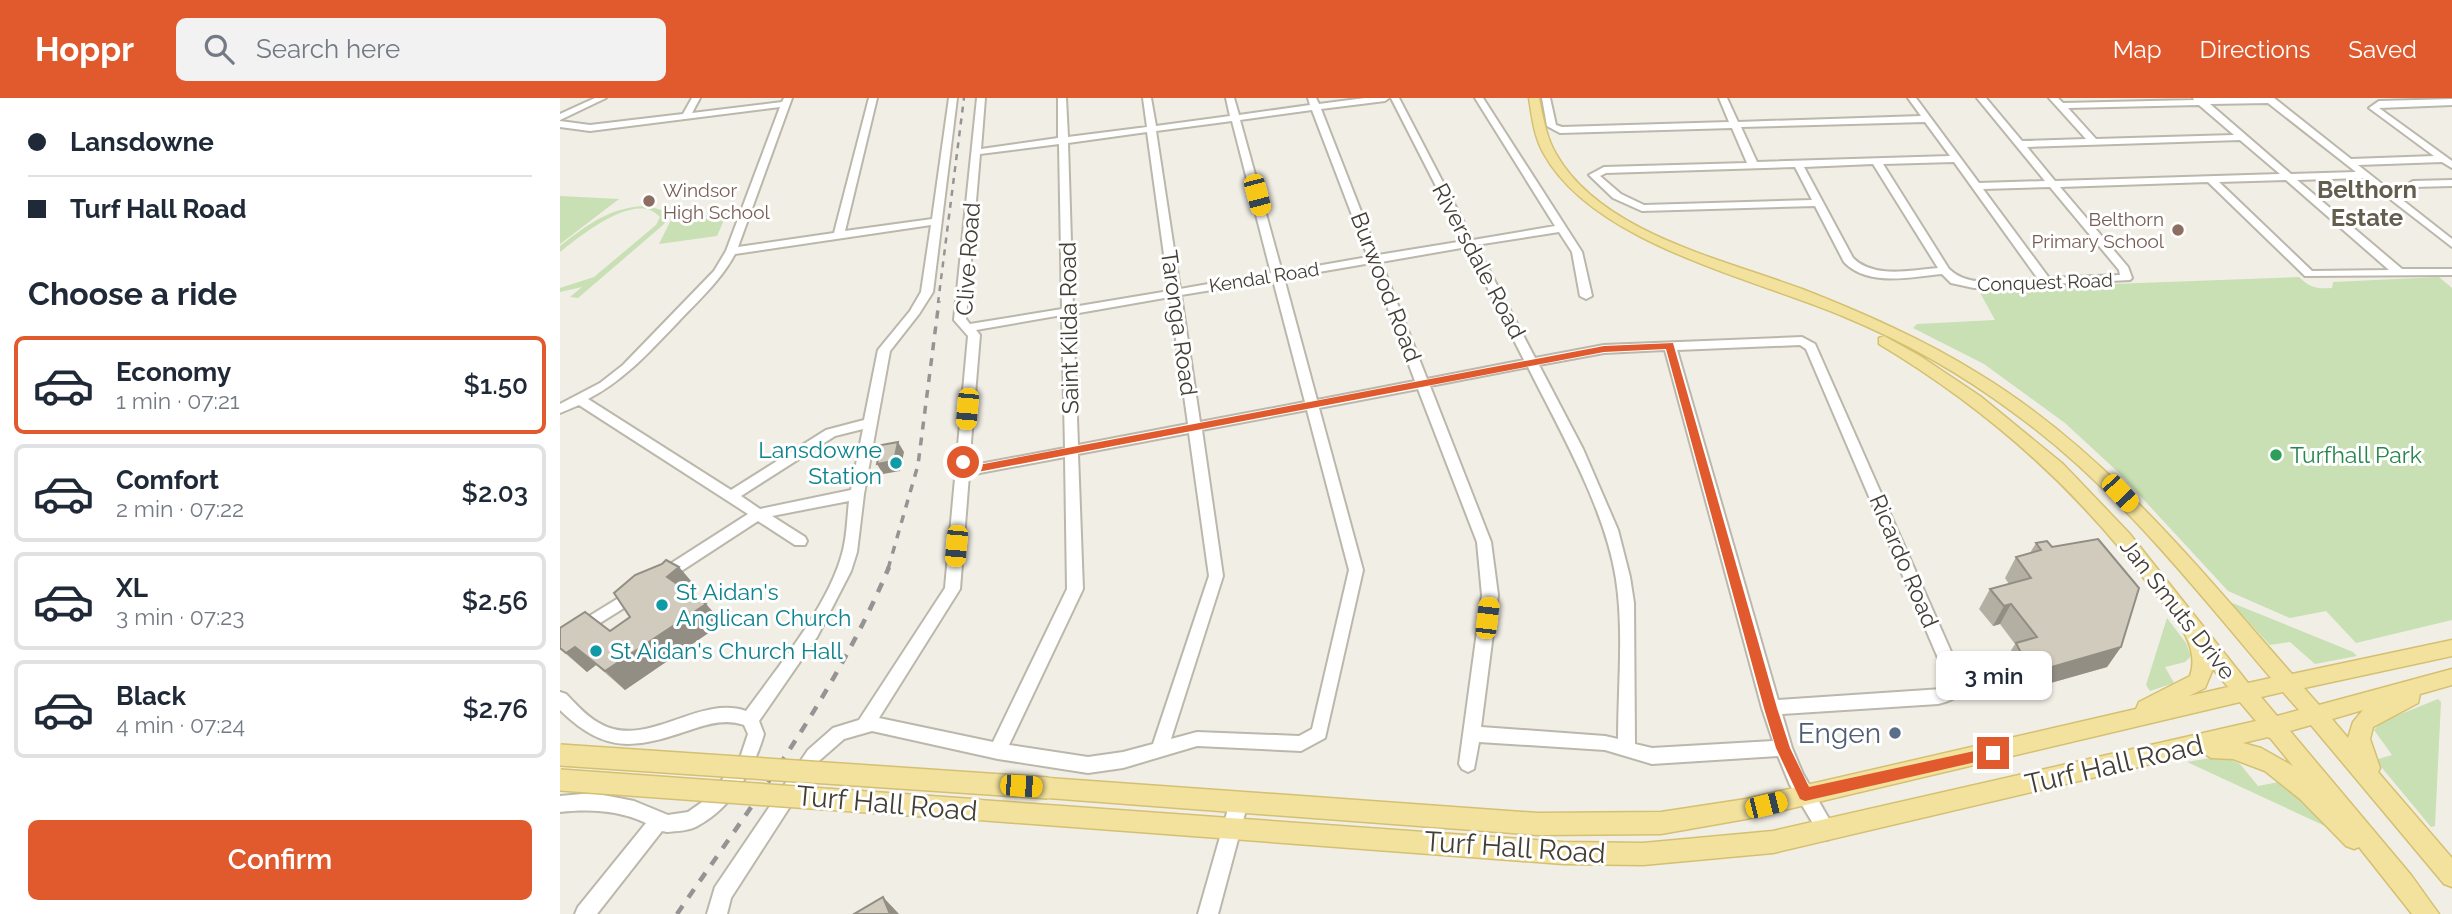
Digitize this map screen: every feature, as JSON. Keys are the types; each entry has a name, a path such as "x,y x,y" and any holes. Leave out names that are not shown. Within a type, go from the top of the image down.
{"main road":[{"name":"Jan Smuts Drive","path":"1534,98 1546,148 1562,173 1588,197 1649,234 1841,310 1913,343 1973,377 2034,419 2120,493 2381,790 2452,876"},
{"name":"Jan Smuts Drive","path":"1740,271 1908,355 2022,435 2107,520 2190,626 2422,907"},
{"path":"2114,724 2198,682 2203,668 2201,648 2190,626"},
{"name":"Turf Hall Road","path":"560,755 1538,824 1626,824 1704,818 2245,692 2452,648"},
{"path":"2381,790 2360,747 2361,725 2370,715 2445,678"},
{"name":"Turf Hall Road","path":"560,780 677,786 1608,854 1729,848 1827,831 2158,754 2275,726 2445,678"},
{"path":"2158,754 2227,747 2276,766 2422,907"}],"street":[{"path":"560,117 602,98"},
{"path":"686,116 696,98"},
{"path":"839,234 873,98"},
{"path":"750,720 811,633 833,596 850,552 857,494 884,350 915,312 927,292 953,98"},
{"name":"Clive Road","path":"865,724 952,589 974,335 960,320 981,98"},
{"name":"Saint Kilda Road","path":"998,751 1074,592 1062,98"},
{"name":"Taronga Road","path":"1147,98 1216,580 1163,735 1161,749"},
{"path":"717,914 718,903 731,880 818,749 839,733 865,724 900,728 998,751 1088,765 1123,760 1207,738 1301,744 1319,733 1356,579 1349,536 1230,98"},
{"path":"976,152 1235,118 1314,103 1385,98"},
{"name":"Riversdale Road","path":"1395,98 1595,487 1618,555 1626,603 1627,749"},
{"path":"1479,98 1579,258 1586,296"},
{"path":"1546,98 1554,128 1927,119"},
{"path":"1723,98 1753,165"},
{"path":"1912,98 2046,282"},
{"name":"Conquest Road","path":"1945,271 1955,281 1973,285 2117,280 2127,275 1981,98"},
{"path":"2053,98 2094,142"},
{"path":"2061,106 2270,99 2447,236 2452,244"},
{"path":"2199,100 2398,272"},
{"path":"560,124 583,128 787,101 731,251 719,274 612,380 560,409"},
{"path":"2435,102 2452,114"},
{"path":"2448,162 2373,108 2379,104 2452,102"},
{"name":"Burwood Road","path":"1314,103 1480,527 1487,555 1490,595 1468,764"},
{"path":"2020,144 2243,137"},
{"path":"1818,203 1642,208 1617,196 1598,180 1594,173 1604,170 1956,159"},
{"path":"1798,164 1850,265 1857,271 1871,274 1945,271 1877,161"},
{"path":"2349,162 2448,162"},
{"path":"1977,186 2365,175"},
{"path":"2210,179 2309,274 2452,272"},
{"path":"2413,184 2452,183"},
{"path":"731,251 936,221"},
{"name":"Kendal Road","path":"967,328 1561,228"},
{"name":"Ricardo Road","path":"1670,345 1807,342 1946,659 1954,687 1947,695 1938,697 1770,708"},
{"path":"962,472 1604,349 1670,345 1770,708 1783,748 1805,795 1827,831"},
{"path":"579,399 800,541"},
{"path":"731,496 831,433 870,423"},
{"path":"560,642 759,514 857,494"},
{"path":"560,699 597,730 615,736 654,736 726,714 750,720"},
{"path":"560,804 593,801 615,804 659,821 676,824 698,817 710,809 753,750 756,734 750,720"},
{"path":"1472,734 1591,741 1652,756 1783,748"},
{"path":"1208,914 1239,802"},
{"path":"585,914 659,821"}],"green space":[{"path":"560,196 619,199 560,244"},
{"path":"649,206 667,212 668,218 663,225 578,298 570,297 582,287 560,292 560,288 594,277 656,225 660,217 650,210 623,212 608,218 560,252 560,246 612,213"},
{"path":"727,213 717,236 659,244 671,220"},
{"name":"Turfhall Park","path":"2299,277 2310,286 2332,288 2333,282 2439,277 2452,288 2452,620 2356,643 2326,611 2290,618 2228,591 2119,473 2065,423 1984,364 1913,328 1917,324 1995,320 1978,289"},
{"path":"2230,602 2353,652 2357,656 2315,664 2290,642 2270,645"},
{"path":"2167,618 2186,643 2191,656 2185,662 2165,667 2174,683 2150,691 2146,685"},
{"path":"2438,699 2441,702 2435,826 2431,827 2378,763 2378,759 2392,755 2374,730 2381,722"},
{"path":"2222,756 2240,764 2258,786 2284,781 2325,826 2187,762"}],"building":[{"path":"898,442 894,461 877,464 881,445"},
{"path":"2098,539 2139,588 2121,647 2038,671 2029,660 2025,661 2016,643 2037,637 2011,604 2004,606 1990,589 2031,578 2016,557 2041,550 2036,543 2047,541 2052,547"},
{"path":"666,560 679,567 667,577 706,604 605,671 575,647 566,653 560,648 560,628 585,612 610,631 630,617 614,593 635,575"},
{"path":"883,897 890,914 854,914"}],"railway":[{"path":"938,303 964,98"},
{"path":"888,569 918,465 939,301"},
{"path":"677,914 819,703 868,613 889,567"}],"place":[{"name":"Windsor High School","path":"649,201"},
{"name":"Belthorn Primary School","path":"2178,230"},
{"name":"Turfhall Park","path":"2276,455"},
{"name":"Lansdowne Station","path":"896,463"},
{"name":"St Aidan's Anglican Church","path":"662,605"},
{"name":"St Aidan's Church Hall","path":"596,651"},
{"name":"Engen","path":"1895,733"}],"district":[{"name":"Belthorn Estate","path":"2367,204"}],"route":[{"path":"963,462 962,472 1604,349 1670,345 1770,708 1783,748 1805,795 1993,753"}]}
